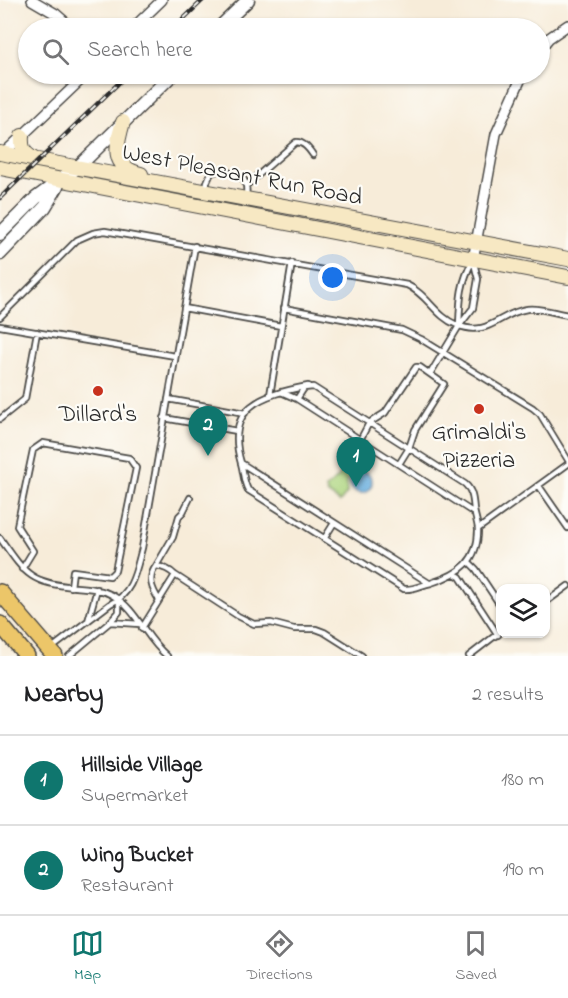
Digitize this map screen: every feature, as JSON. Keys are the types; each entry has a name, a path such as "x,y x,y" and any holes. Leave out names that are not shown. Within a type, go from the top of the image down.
{"main road":[{"path":"123,122 117,146 118,157 122,165 135,173 205,190"},
{"path":"22,136 22,148 25,154 39,161"},
{"name":"West Pleasant Run Road","path":"1,155 205,190 247,191 476,243 568,259"},
{"name":"West Pleasant Run Road","path":"0,168 568,277"},
{"path":"0,592 49,654"},
{"path":"0,624 27,656"}],"street":[{"path":"32,0 61,18"},
{"path":"143,18 162,0"},
{"path":"229,18 248,0"},
{"path":"550,37 568,25"},
{"path":"1,155 77,84"},
{"path":"0,234 36,198 76,168 163,84"},
{"path":"473,260 496,134 518,84"},
{"path":"0,254 45,207 60,181"}],"lane":[{"path":"247,191 296,142 300,142 313,155"},
{"path":"205,190 211,173 220,170 245,179 247,191"},
{"path":"0,317 77,240 105,231 407,285 416,289 445,320 470,329 487,328 519,311 530,308 568,315"},
{"path":"49,654 110,604 119,600 127,592 133,579 141,548 195,246"},
{"path":"459,326 459,300 464,277 473,260"},
{"path":"430,374 459,326 473,308 478,279 473,260"},
{"path":"270,395 292,264"},
{"path":"184,308 281,326"},
{"path":"284,308 402,330 444,353 540,414 568,462 539,486 478,529"},
{"path":"0,326 175,356"},
{"path":"0,418 25,399 37,332"},
{"path":"360,440 369,423 385,413 416,367 420,367 444,384 415,430 409,448 399,464"},
{"path":"297,399 304,387 308,386"},
{"path":"313,387 465,484 471,492 478,529 469,562 455,574 442,580 411,589 398,587 248,490 237,454 237,431 245,412 260,399 280,391 313,387"},
{"path":"280,391 297,399 474,513"},
{"path":"168,399 245,412"},
{"path":"164,418 237,431"},
{"path":"22,569 33,551 16,526 33,450 43,443 129,458 136,468 115,571 110,576 73,571 71,587"},
{"path":"241,463 429,583"},
{"path":"539,486 568,528"},
{"path":"159,600 151,582 153,569 173,537 179,516 190,498"},
{"path":"324,539 334,523"},
{"path":"0,538 22,569 49,584 97,589 119,600 132,611 141,626 167,656"},
{"path":"469,562 496,598"},
{"path":"156,566 170,570 254,624 271,623 294,629 320,630 362,656"},
{"path":"455,574 496,630"},
{"path":"141,626 175,575"},
{"path":"550,599 568,586"},
{"path":"88,622 97,589"},
{"path":"69,656 119,612 119,600"},
{"path":"110,622 141,626"},
{"path":"469,656 496,636"},
{"path":"157,656 161,651"}],"green space":[{"path":"346,462 353,465 356,471 348,477 347,493 340,502 327,493 326,488 338,478"}],"water":[{"path":"361,471 371,478 372,482 365,492 361,493 351,486 350,482 357,472"}],"railway":[{"path":"184,18 203,0"},
{"path":"0,198 118,84"}],"place":[{"name":"Dillard's","path":"98,391"},
{"name":"Grimaldi's Pizzeria","path":"479,409"},
{"name":"Wing Bucket","path":"208,456"},
{"name":"Hillside Village","path":"356,487"}]}
